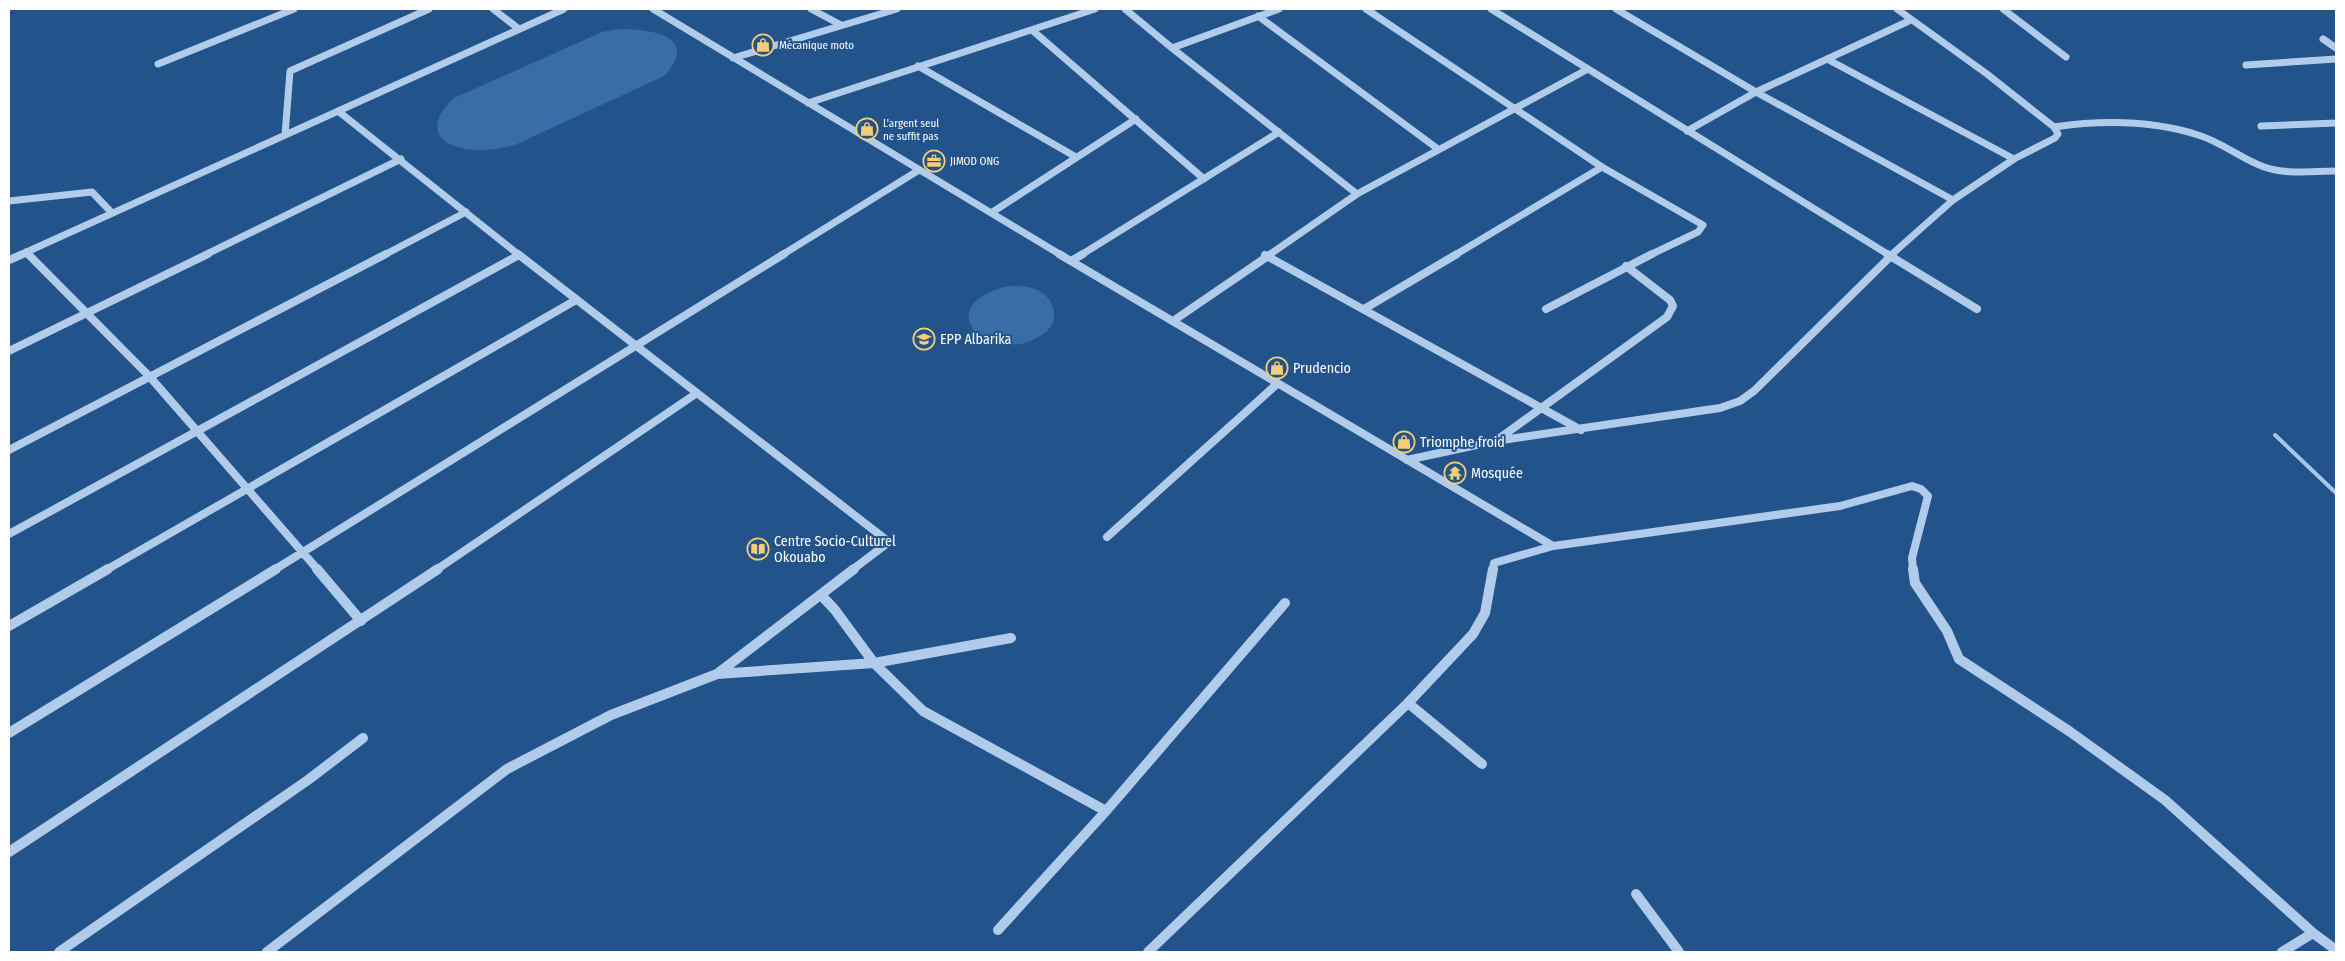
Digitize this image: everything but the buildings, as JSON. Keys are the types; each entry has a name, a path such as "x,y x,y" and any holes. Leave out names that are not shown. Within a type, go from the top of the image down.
{"street":[{"path":"158,64 294,9"},
{"path":"285,135 290,71 429,9"},
{"path":"493,9 519,29"},
{"path":"9,260 564,9"},
{"path":"653,9 1277,384 1554,546"},
{"path":"811,9 842,25"},
{"path":"733,58 897,9"},
{"path":"808,103 1095,9"},
{"path":"1125,9 1357,194"},
{"path":"1172,48 1280,9"},
{"path":"1366,9 1602,166 1703,225 1702,229 1698,232 1626,266 1546,309"},
{"path":"1491,9 1977,309"},
{"path":"1616,9 1756,92 1954,200"},
{"path":"1406,460 1495,441 1581,430 1720,408 1740,401 1754,391 1890,256 1954,200 2014,159 2055,138 2058,134 2054,127 1980,68 1897,9"},
{"path":"2003,9 2066,57"},
{"path":"1258,16 1438,149"},
{"path":"1688,131 1756,92 1911,20"},
{"path":"1032,30 1204,179"},
{"path":"2324,39 2336,48"},
{"path":"1827,59 2014,159"},
{"path":"2246,66 2336,60"},
{"path":"918,66 1076,157"},
{"path":"1173,320 1265,255 1357,194 1588,69"},
{"path":"267,952 507,769 611,715 717,674 889,542 816,483 697,394 519,256 401,159 338,111"},
{"path":"991,213 1136,119"},
{"path":"2054,127 2098,122 2155,125 2212,139 2267,168 2294,172 2336,171"},
{"path":"2261,126 2336,123"},
{"path":"1071,261 1279,132"},
{"path":"9,351 401,159"},
{"path":"1364,309 1602,166"},
{"path":"9,733 919,170"},
{"path":"9,201 92,192 112,213"},
{"path":"9,450 466,212"},
{"path":"26,252 85,314 150,377 198,430 361,621"},
{"path":"1265,255 1542,406 1581,430"},
{"path":"9,534 519,256"},
{"path":"1495,441 1666,317 1673,306 1670,300 1626,266"},
{"path":"9,626 576,300"},
{"path":"1107,537 1277,384"},
{"path":"9,852 361,621 697,394"},
{"path":"1148,952 1408,704 1480,624 1485,613 1494,563 1554,546 1840,506 1912,486 1921,489 1928,496 1912,558 1914,583 1947,631 1959,659 1991,682 2069,731 2165,800 2313,932 2336,950"},
{"path":"821,595 835,610 874,663 923,711 1106,811"},
{"path":"998,930 1106,811 1285,603"},
{"path":"717,674 874,663 1011,638"},
{"path":"1408,704 1482,764"},
{"path":"59,952 308,780 363,738"},
{"path":"1636,894 1679,952"},
{"path":"2282,952 2313,932"}],"shaded area":[{"path":"633,29 658,34 668,38 675,44 677,52 674,63 664,76 515,145 489,150 460,148 450,144 438,133 439,117 454,98 602,32"},
{"path":"1009,286 1032,288 1045,295 1053,306 1054,318 1052,324 1043,334 1023,343 1004,345 987,340 975,331 969,319 971,307 984,295"}],"waterway":[{"path":"2275,435 2336,493"}],"place":[{"name":"Mécanique moto","path":"763,45"},
{"name":"L'argent seul ne suffit pas","path":"867,129"},
{"name":"JIMOD ONG","path":"934,161"},
{"name":"EPP Albarika","path":"924,339"},
{"name":"Prudencio","path":"1277,368"},
{"name":"Triomphe froid","path":"1404,442"},
{"name":"Mosquée","path":"1455,473"},
{"name":"Centre Socio-Culturel Okouabo","path":"758,549"}]}
